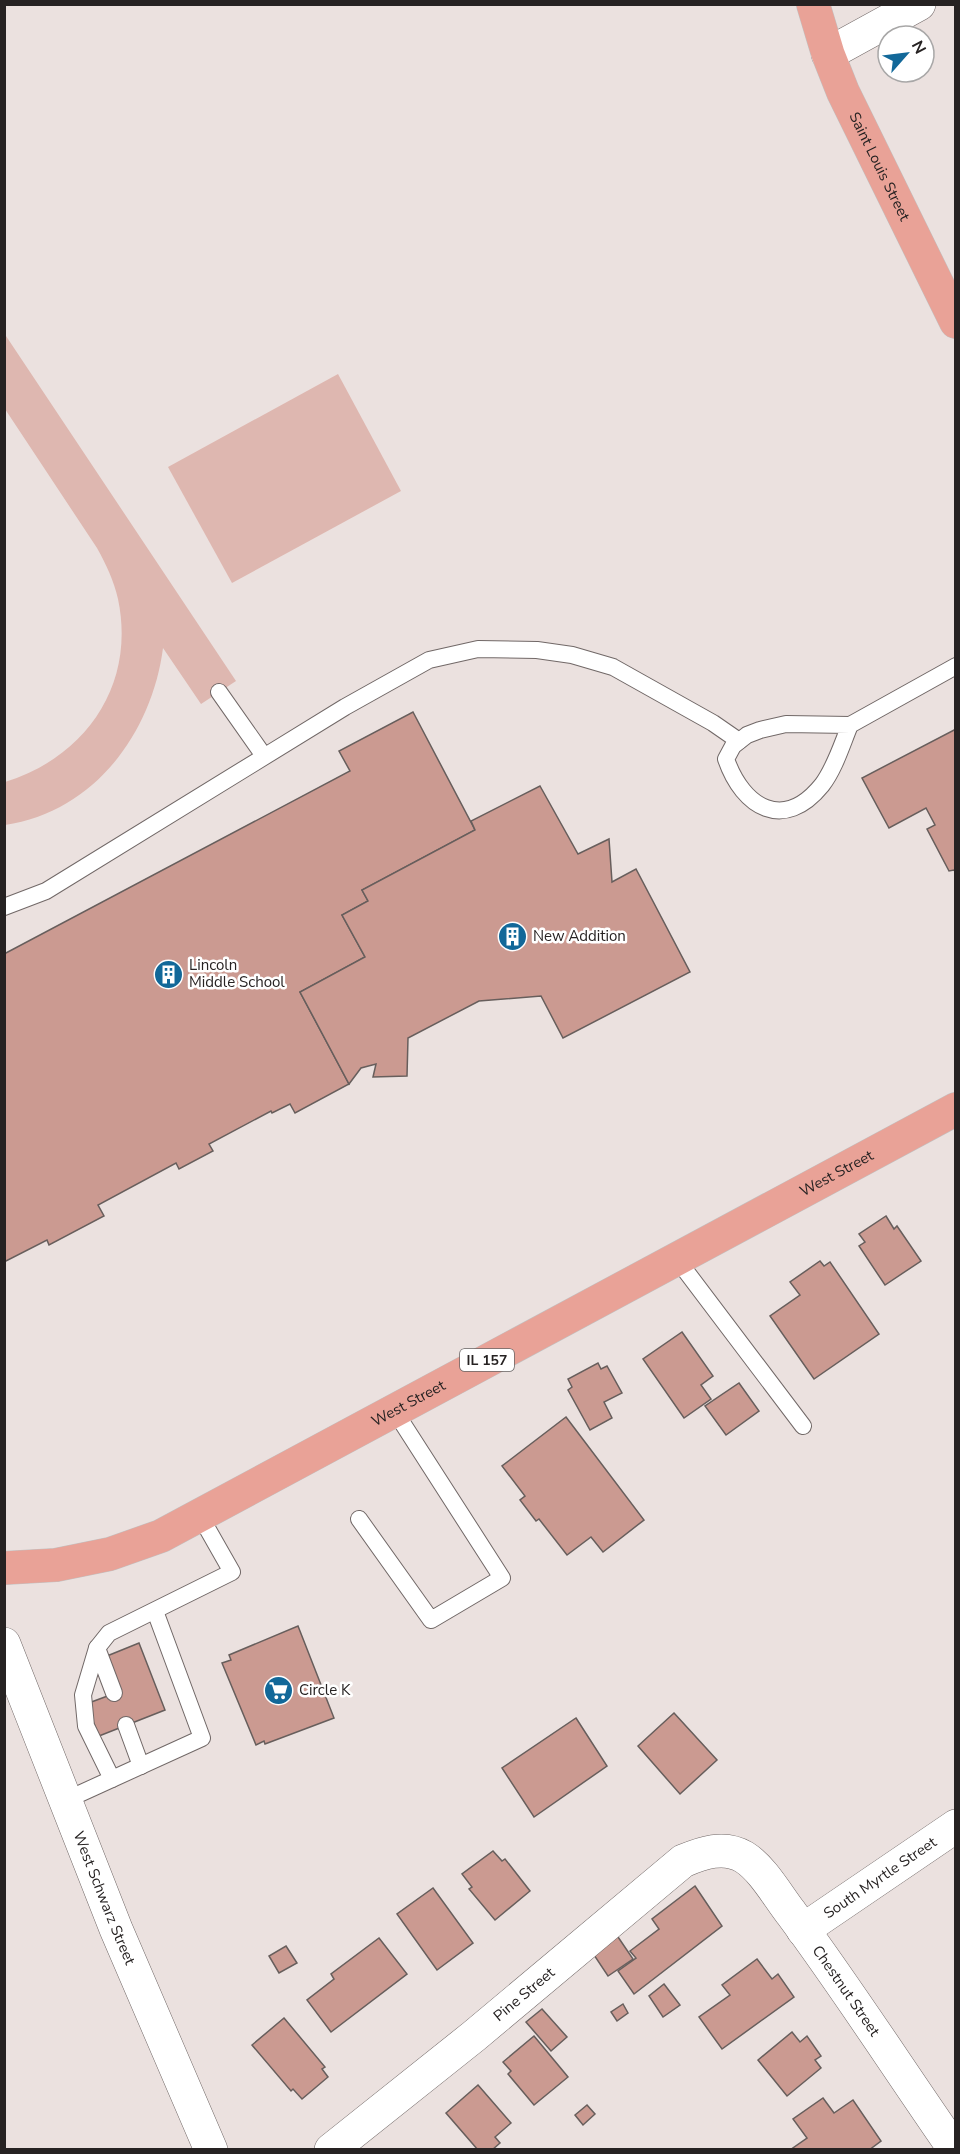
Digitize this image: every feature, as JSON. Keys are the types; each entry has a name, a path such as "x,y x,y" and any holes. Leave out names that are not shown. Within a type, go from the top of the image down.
{"main road":[{"name":"Saint Louis Street","path":"813,4 828,54 843,92 956,322"},
{"name":"West Street","path":"4,1568 56,1565 110,1554 161,1536 956,1109"}],"street":[{"path":"828,54 919,4"},
{"name":"West Schwarz Street","path":"4,1644 116,1929 211,2150"},
{"name":"South Myrtle Street","path":"803,1930 956,1826"},
{"name":"Chestnut Street","path":"722,1851 743,1856 759,1871 803,1930 955,2150"},
{"name":"Pine Street","path":"331,2150 474,2036 683,1861 704,1852 722,1851"}],"lane":[{"path":"4,907 46,891 264,756 429,660 478,649 537,650 572,655 613,667 713,723 740,741"},
{"path":"850,725 836,761 823,784 804,803 784,810 766,809 743,793 732,778 726,759 733,746 747,735 786,724 850,725 956,666"},
{"path":"219,692 264,756"},
{"path":"676,1258 804,1426"},
{"path":"358,1519 431,1620 502,1578 394,1410"},
{"path":"112,1779 86,1726 82,1695 97,1648 109,1633 232,1572 199,1514"},
{"path":"66,1800 202,1738 155,1611"},
{"path":"97,1648 114,1693"},
{"path":"126,1725 141,1766"}],"shaded area":[{"path":"4,333 236,681 201,704 163,648 157,679 146,710 132,738 113,764 91,786 66,804 37,817 5,825 5,782 34,770 59,755 81,736 99,713 112,688 119,660 122,631 116,592 97,548 5,409"},
{"path":"338,374 401,491 232,583 168,467"}],"building":[{"name":"Lincoln Middle School","path":"413,712 475,830 362,890 368,901 342,915 365,957 300,992 349,1084 295,1113 290,1104 272,1113 271,1111 209,1144 213,1151 179,1169 176,1163 98,1205 104,1216 49,1245 47,1240 4,1262 4,954 350,771 339,751"},
{"path":"956,729 956,873 954,870 949,871 927,829 935,825 926,808 889,828 862,778"},
{"name":"New Addition","path":"540,786 578,854 609,839 612,882 636,869 690,972 563,1038 541,996 479,1001 408,1038 407,1076 373,1077 376,1064 361,1068 349,1084 300,992 365,957 342,915 368,901 362,890 475,830 471,821"},
{"path":"886,1216 894,1229 897,1226 921,1261 885,1285 859,1246 865,1242 859,1234"},
{"path":"820,1261 824,1266 830,1262 879,1334 814,1379 770,1316 800,1295 790,1282"},
{"path":"682,1332 713,1376 701,1385 711,1399 684,1418 643,1359"},
{"path":"598,1363 601,1369 607,1366 622,1393 604,1402 612,1418 590,1430 568,1390 572,1387 568,1379"},
{"path":"739,1383 759,1411 726,1435 705,1406"},
{"path":"566,1417 644,1520 603,1552 591,1537 567,1555 539,1519 536,1521 520,1500 525,1496 502,1466"},
{"name":"Circle K","path":"298,1626 334,1718 265,1744 264,1741 256,1745 222,1663 231,1660 229,1655"},
{"path":"139,1643 165,1710 99,1736 86,1704 121,1691 107,1656"},
{"path":"674,1713 717,1760 680,1794 638,1746"},
{"path":"576,1718 607,1766 534,1817 502,1768"},
{"path":"493,1851 502,1861 505,1859 530,1891 495,1920 469,1889 472,1887 462,1874"},
{"path":"695,1886 722,1926 634,1994 618,1971 636,1958 630,1951 659,1929 652,1919"},
{"path":"433,1888 473,1943 437,1970 397,1914"},
{"path":"616,1934 633,1959 608,1976 592,1952"},
{"path":"379,1938 407,1974 331,2032 307,2000 334,1979 331,1974"},
{"path":"286,1946 297,1963 279,1973 269,1956"},
{"path":"757,1959 772,1979 778,1974 794,1997 722,2049 699,2017 730,1995 722,1985"},
{"path":"664,1984 680,2005 663,2017 649,1996"},
{"path":"623,2004 628,2013 617,2021 611,2012"},
{"path":"542,2009 567,2037 551,2051 526,2022"},
{"path":"284,2018 325,2067 322,2069 328,2077 302,2099 293,2089 291,2091 252,2045"},
{"path":"792,2032 800,2042 807,2036 821,2056 815,2060 821,2068 787,2096 758,2060"},
{"path":"534,2036 568,2077 534,2105 508,2074 511,2071 503,2062"},
{"path":"478,2085 511,2123 495,2137 500,2143 492,2150 478,2150 446,2113"},
{"path":"823,2098 834,2113 853,2100 881,2141 869,2150 790,2150 807,2138 793,2119"},
{"path":"587,2105 595,2114 583,2125 575,2115"}],"place":[{"name":"New Addition","path":"512,936"},
{"name":"Lincoln Middle School","path":"168,974"},
{"name":"Circle K","path":"278,1690"}]}
